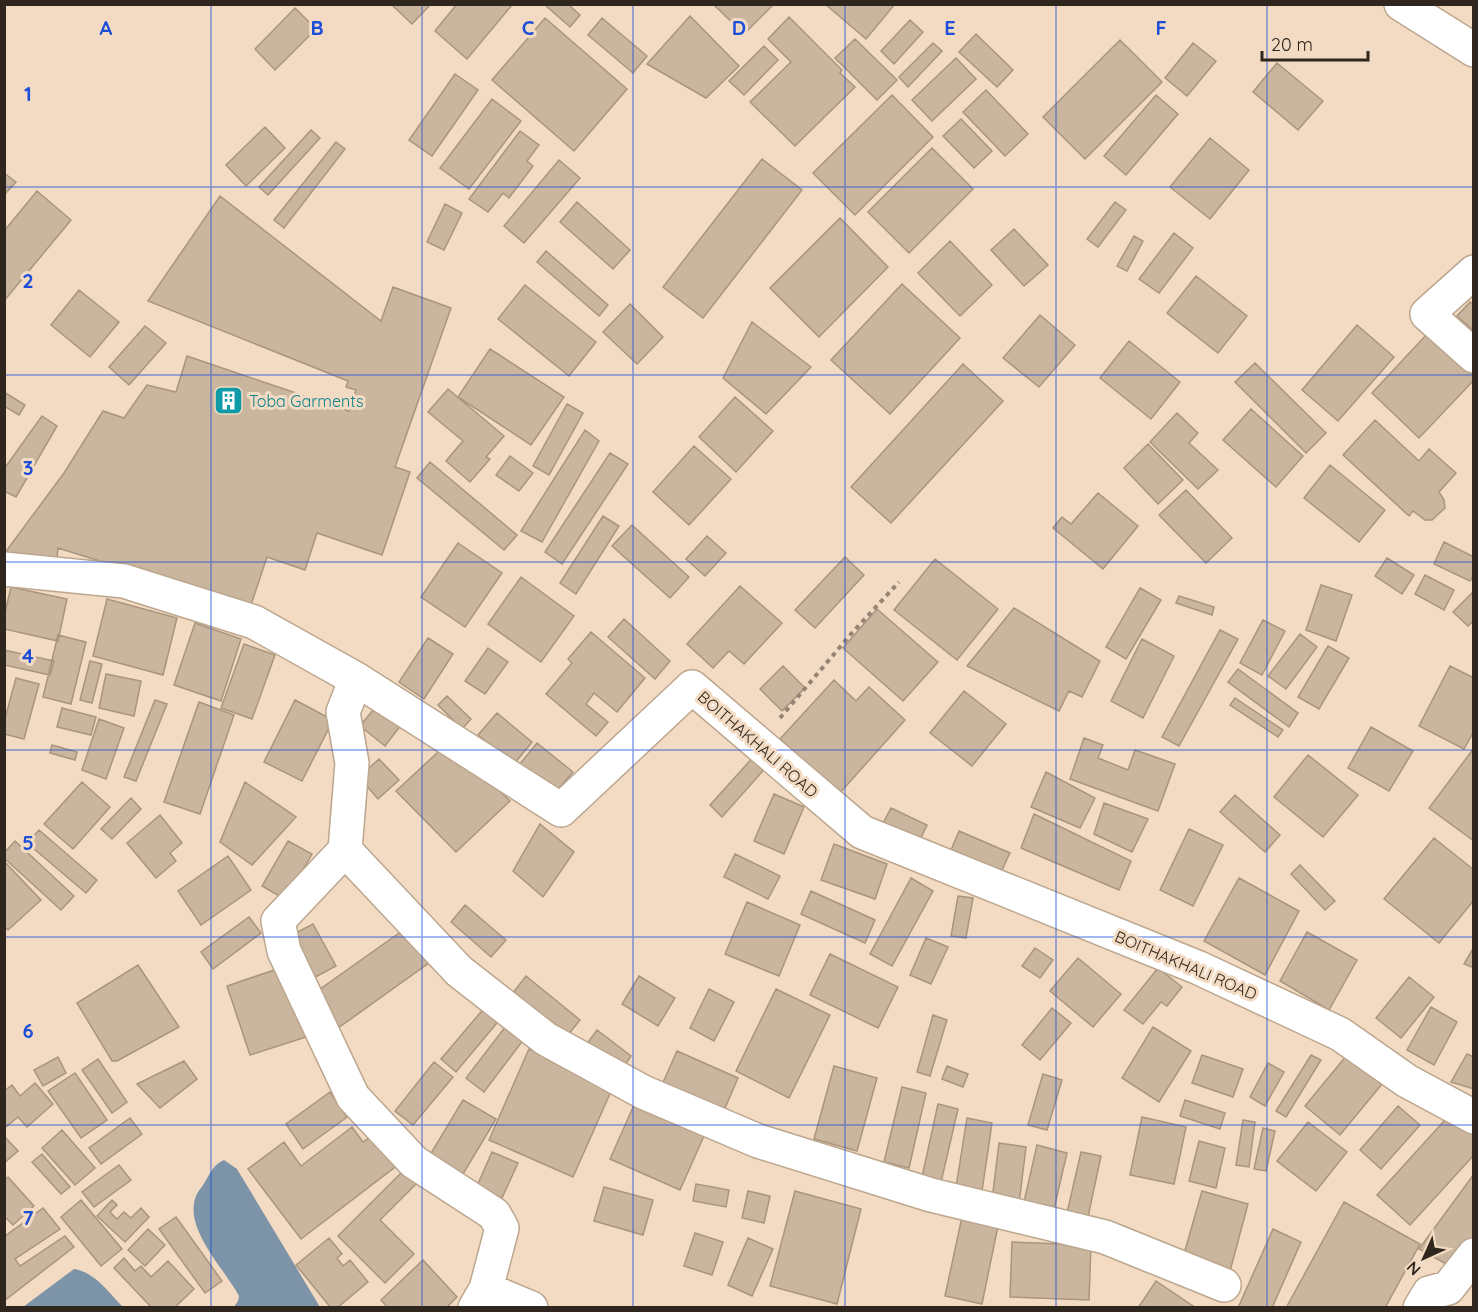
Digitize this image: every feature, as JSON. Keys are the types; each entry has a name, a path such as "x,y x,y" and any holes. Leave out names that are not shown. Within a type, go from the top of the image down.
{"street":[{"path":"1401,4 1473,50"},
{"path":"1473,272 1427,314 1473,356"},
{"name":"BOITHAKHALI ROAD","path":"4,569 124,581 254,622 356,679 561,810 692,687 862,832 1198,968 1340,1034 1407,1081 1473,1117"},
{"path":"356,679 343,712 352,763 345,850 278,921 284,951 353,1097 414,1162 494,1214 502,1228 481,1298 531,1308"},
{"path":"345,850 459,971 546,1039 643,1092 758,1141 931,1194 1105,1237 1224,1285"},
{"path":"1420,1308 1429,1293 1448,1288 1473,1255"}],"path":[{"path":"758,743 851,634 899,582"}],"water":[{"path":"224,1160 237,1169 320,1307 234,1307 239,1296 200,1235 195,1222 194,1209 198,1192 213,1168"},
{"path":"74,1269 89,1274 123,1307 23,1307"}],"building":[{"path":"391,4 431,4 412,24"},
{"path":"457,4 512,5 467,59 435,31"},
{"path":"544,4 568,4 580,15 570,27"},
{"path":"713,4 770,4 772,6 744,34"},
{"path":"825,4 895,4 866,39"},
{"path":"295,8 316,29 275,70 255,49"},
{"path":"690,16 739,66 706,98 647,64"},
{"path":"789,17 842,70 840,73 855,87 795,146 750,102 791,62 768,39"},
{"path":"545,18 627,89 574,151 492,80"},
{"path":"602,18 647,56 633,73 588,35"},
{"path":"910,20 923,32 894,64 881,51"},
{"path":"976,34 1013,70 997,87 959,52"},
{"path":"855,39 897,80 877,100 835,58"},
{"path":"1120,40 1162,82 1085,159 1043,117"},
{"path":"933,43 942,51 908,87 899,77"},
{"path":"1193,43 1216,61 1187,96 1165,78"},
{"path":"764,46 778,60 744,95 729,81"},
{"path":"956,58 976,79 932,121 912,100"},
{"path":"1277,63 1323,101 1298,130 1253,92"},
{"path":"455,74 478,90 432,156 409,140"},
{"path":"986,90 1028,134 1005,156 963,112"},
{"path":"892,95 933,137 855,215 813,173"},
{"path":"1156,95 1178,114 1126,175 1104,156"},
{"path":"492,99 521,121 469,189 440,168"},
{"path":"961,119 992,151 974,168 943,136"},
{"path":"265,127 285,148 246,186 226,165"},
{"path":"311,130 320,138 268,195 259,187"},
{"path":"520,131 539,145 527,161 533,166 509,198 503,193 488,212 469,199"},
{"path":"1210,138 1249,170 1210,219 1170,187"},
{"path":"336,142 345,149 284,228 274,220"},
{"path":"932,148 973,189 909,253 868,212"},
{"path":"762,159 802,190 703,318 663,287"},
{"path":"559,160 580,178 524,243 504,226"},
{"path":"4,173 16,182 4,195"},
{"path":"37,191 71,220 4,301 4,231"},
{"name":"Toba Garments","path":"220,196 381,321 393,287 451,308 395,467 410,472 382,555 317,533 305,570 267,557 250,608 58,548 56,567 4,554 64,473 103,411 124,418 147,385 176,392 187,356 349,411 356,390 346,387 348,381 148,301"},
{"path":"577,202 630,250 613,269 560,222"},
{"path":"1115,202 1126,210 1098,247 1087,239"},
{"path":"445,204 462,213 444,250 427,242"},
{"path":"840,218 888,267 819,337 770,288"},
{"path":"1014,229 1048,265 1024,286 991,250"},
{"path":"1174,233 1193,248 1159,293 1139,279"},
{"path":"1134,236 1143,241 1127,271 1117,266"},
{"path":"950,241 992,285 960,316 918,273"},
{"path":"546,251 608,305 599,316 537,262"},
{"path":"1196,276 1247,316 1218,353 1167,313"},
{"path":"902,284 960,338 890,414 831,360"},
{"path":"525,285 596,342 569,376 498,319"},
{"path":"79,290 119,322 90,357 51,325"},
{"path":"1470,302 1474,305 1474,331 1457,316"},
{"path":"630,304 663,337 637,364 603,332"},
{"path":"1040,315 1075,345 1039,387 1003,358"},
{"path":"752,322 811,367 766,414 723,378"},
{"path":"1357,325 1394,357 1338,421 1302,390"},
{"path":"145,326 166,343 129,385 109,367"},
{"path":"1428,333 1474,375 1474,380 1419,438 1372,393"},
{"path":"1129,341 1180,382 1151,419 1100,378"},
{"path":"490,349 564,397 531,445 458,397"},
{"path":"1255,363 1326,433 1306,453 1235,382"},
{"path":"963,364 1003,401 891,523 851,487"},
{"path":"448,389 504,436 486,457 490,459 470,482 446,461 463,441 428,412"},
{"path":"4,392 25,405 19,415 4,406"},
{"path":"735,397 773,431 736,472 699,437"},
{"path":"567,404 583,413 549,475 533,466"},
{"path":"1251,409 1303,456 1276,487 1223,440"},
{"path":"1177,413 1198,433 1189,443 1218,470 1198,489 1150,442"},
{"path":"42,416 57,426 16,497 4,491 4,469"},
{"path":"1375,420 1419,461 1429,449 1456,473 1439,492 1444,500 1445,508 1432,520 1425,520 1413,511 1409,516 1343,455"},
{"path":"585,430 599,441 542,542 521,531"},
{"path":"1148,444 1183,480 1158,504 1124,468"},
{"path":"694,446 731,479 689,525 653,492"},
{"path":"610,453 628,464 562,564 545,552"},
{"path":"510,456 533,473 519,491 496,475"},
{"path":"430,462 517,535 504,550 417,478"},
{"path":"1330,465 1385,510 1359,542 1304,498"},
{"path":"1186,490 1232,538 1206,563 1159,515"},
{"path":"1098,493 1138,526 1103,569 1053,528 1062,517 1071,524"},
{"path":"603,516 619,526 576,594 560,583"},
{"path":"632,525 689,577 670,598 612,546"},
{"path":"707,536 726,553 705,576 686,559"},
{"path":"1444,542 1474,557 1474,574 1470,581 1434,564"},
{"path":"458,543 502,573 465,627 421,597"},
{"path":"845,557 864,575 815,628 795,610"},
{"path":"1387,558 1414,575 1402,594 1375,576"},
{"path":"935,559 998,609 957,660 894,610"},
{"path":"1425,575 1454,590 1444,610 1415,594"},
{"path":"521,577 574,616 541,662 488,624"},
{"path":"1321,585 1352,595 1336,641 1306,630"},
{"path":"740,586 782,623 744,664 729,651 713,668 687,644"},
{"path":"11,587 67,599 58,641 4,629 4,617"},
{"path":"1140,588 1161,600 1126,659 1106,647"},
{"path":"1474,591 1474,620 1468,626 1453,612"},
{"path":"1179,596 1214,607 1212,615 1176,603"},
{"path":"107,599 177,618 163,675 93,656"},
{"path":"1014,608 1100,661 1082,697 1069,691 1059,711 967,666"},
{"path":"877,609 938,662 903,701 843,648"},
{"path":"624,619 670,661 655,679 608,637"},
{"path":"1263,620 1285,631 1262,675 1240,663"},
{"path":"195,623 241,639 221,701 174,685"},
{"path":"1220,630 1238,639 1179,746 1162,737"},
{"path":"591,632 645,678 617,712 594,693 586,704 608,722 596,736 546,694 572,663 568,659"},
{"path":"1300,634 1317,647 1286,689 1268,676"},
{"path":"58,635 86,642 71,704 43,697"},
{"path":"428,638 453,654 424,699 399,682"},
{"path":"1142,639 1174,656 1143,718 1111,701"},
{"path":"244,644 275,655 252,719 221,708"},
{"path":"1328,646 1349,658 1319,709 1298,697"},
{"path":"488,648 508,662 485,694 465,681"},
{"path":"4,650 54,661 50,675 4,665"},
{"path":"90,661 102,664 92,703 80,700"},
{"path":"783,666 805,688 782,711 760,689"},
{"path":"1450,666 1474,678 1474,731 1464,749 1419,726"},
{"path":"1238,669 1298,713 1289,727 1228,682"},
{"path":"106,674 141,681 134,716 99,708"},
{"path":"16,678 39,684 24,739 4,734 4,722"},
{"path":"834,680 856,701 869,687 905,720 839,794 780,739"},
{"path":"964,691 1006,724 972,766 930,733"},
{"path":"447,696 471,719 462,729 438,705"},
{"path":"1235,698 1283,730 1278,737 1230,705"},
{"path":"155,700 167,704 136,781 124,777"},
{"path":"295,700 333,720 302,781 264,762"},
{"path":"199,702 234,715 200,814 164,802"},
{"path":"377,705 401,725 385,746 360,726"},
{"path":"62,708 96,717 91,735 57,727"},
{"path":"497,713 532,742 514,764 478,735"},
{"path":"99,719 124,728 106,779 82,770"},
{"path":"1371,727 1413,751 1389,791 1348,768"},
{"path":"1084,738 1103,745 1098,758 1128,770 1135,750 1175,764 1158,811 1070,779"},
{"path":"450,741 510,801 456,852 396,791"},
{"path":"537,743 573,772 554,794 519,765"},
{"path":"52,745 77,752 75,760 50,753"},
{"path":"1474,748 1474,841 1429,808"},
{"path":"756,754 768,765 722,817 710,805"},
{"path":"1308,755 1358,795 1323,837 1274,797"},
{"path":"379,759 399,780 378,799 359,777"},
{"path":"1046,772 1095,798 1080,828 1031,807"},
{"path":"82,782 110,807 73,849 44,824"},
{"path":"245,782 296,817 252,865 220,842"},
{"path":"774,794 804,807 784,854 754,841"},
{"path":"1235,795 1280,835 1265,852 1220,812"},
{"path":"131,798 141,809 112,839 101,829"},
{"path":"1104,803 1148,819 1132,852 1094,834"},
{"path":"891,808 927,825 917,846 880,829"},
{"path":"1034,814 1131,861 1119,890 1021,848"},
{"path":"160,815 182,843 170,853 176,861 156,878 127,843"},
{"path":"540,824 574,852 543,897 513,871"},
{"path":"1189,829 1223,845 1193,906 1160,890"},
{"path":"39,830 97,880 86,893 27,843"},
{"path":"959,831 1010,853 1001,872 951,850"},
{"path":"1434,838 1474,870 1474,900 1439,943 1384,899"},
{"path":"15,841 74,896 61,910 4,858 4,853"},
{"path":"288,841 312,854 286,900 262,886"},
{"path":"834,844 887,864 875,899 821,880"},
{"path":"735,854 780,876 768,899 724,877"},
{"path":"228,856 251,890 201,925 178,891"},
{"path":"4,861 41,900 8,930 4,926"},
{"path":"1300,865 1335,901 1325,910 1291,874"},
{"path":"911,878 933,891 892,966 870,954"},
{"path":"1239,878 1299,911 1265,975 1204,941"},
{"path":"811,891 875,920 865,943 801,914"},
{"path":"958,896 973,898 966,938 951,936"},
{"path":"747,902 800,925 779,976 725,954"},
{"path":"465,905 506,940 491,957 451,922"},
{"path":"249,917 261,933 213,969 201,952"},
{"path":"313,924 336,966 310,980 286,938"},
{"path":"409,926 433,960 334,1031 309,997"},
{"path":"1307,932 1357,960 1329,1010 1280,981"},
{"path":"926,938 948,947 931,984 910,975"},
{"path":"1474,947 1474,968 1464,964"},
{"path":"1035,948 1053,960 1040,978 1022,966"},
{"path":"830,954 898,987 878,1028 810,995"},
{"path":"1078,958 1121,994 1093,1027 1050,991"},
{"path":"138,965 179,1027 117,1061 112,1061 77,1003"},
{"path":"283,967 306,1037 250,1055 227,986"},
{"path":"1158,968 1182,987 1167,1006 1161,1002 1143,1024 1124,1010"},
{"path":"526,976 580,1020 564,1040 509,998"},
{"path":"639,976 675,998 658,1026 622,1004"},
{"path":"1409,977 1434,997 1401,1038 1376,1018"},
{"path":"709,989 734,1002 714,1041 690,1028"},
{"path":"776,989 830,1015 789,1098 736,1071"},
{"path":"486,1006 501,1018 456,1072 441,1059"},
{"path":"1431,1007 1457,1022 1434,1065 1407,1050"},
{"path":"1052,1008 1071,1023 1040,1060 1022,1045"},
{"path":"933,1015 947,1020 930,1076 917,1072"},
{"path":"509,1022 527,1035 484,1092 466,1078"},
{"path":"1153,1027 1191,1051 1159,1102 1122,1078"},
{"path":"597,1030 631,1056 621,1071 586,1045"},
{"path":"529,1049 613,1087 573,1177 489,1140"},
{"path":"677,1051 738,1078 723,1113 661,1087"},
{"path":"1467,1054 1474,1057 1474,1089 1451,1082"},
{"path":"1202,1055 1243,1069 1233,1097 1192,1083"},
{"path":"1311,1055 1321,1060 1286,1117 1276,1111"},
{"path":"1347,1055 1382,1084 1340,1135 1305,1106"},
{"path":"58,1057 66,1073 43,1086 34,1070"},
{"path":"98,1059 127,1102 112,1113 82,1070"},
{"path":"184,1061 197,1079 160,1108 137,1084"},
{"path":"434,1062 453,1077 413,1125 395,1111"},
{"path":"1268,1063 1284,1072 1265,1106 1250,1097"},
{"path":"834,1066 877,1078 857,1151 814,1139"},
{"path":"947,1066 968,1074 963,1087 942,1079"},
{"path":"75,1073 107,1120 81,1138 48,1091"},
{"path":"1043,1074 1062,1080 1047,1130 1028,1125"},
{"path":"35,1083 53,1104 27,1127 18,1117 6,1127 4,1125 4,1091 12,1085 20,1096"},
{"path":"902,1087 926,1093 909,1168 884,1162"},
{"path":"330,1092 347,1117 303,1149 286,1124"},
{"path":"463,1100 496,1119 463,1174 430,1155"},
{"path":"1185,1100 1225,1113 1220,1129 1180,1116"},
{"path":"938,1104 958,1109 941,1182 922,1177"},
{"path":"634,1105 704,1136 680,1190 610,1159"},
{"path":"1398,1106 1420,1125 1381,1169 1360,1150"},
{"path":"1453,1111 1474,1130 1474,1155 1410,1225 1377,1195"},
{"path":"1142,1117 1186,1127 1174,1184 1130,1175"},
{"path":"130,1118 142,1134 101,1164 89,1148"},
{"path":"967,1118 992,1123 982,1191 956,1187"},
{"path":"1243,1120 1255,1122 1249,1167 1236,1165"},
{"path":"1308,1122 1347,1152 1316,1191 1277,1161"},
{"path":"352,1127 363,1142 380,1130 403,1161 301,1239 248,1169 284,1142 301,1166"},
{"path":"1263,1128 1275,1131 1266,1171 1254,1169"},
{"path":"62,1130 95,1168 75,1185 42,1148"},
{"path":"4,1136 18,1151 4,1163"},
{"path":"1199,1141 1225,1148 1216,1188 1189,1181"},
{"path":"999,1143 1026,1147 1019,1204 992,1200"},
{"path":"1037,1145 1067,1153 1054,1209 1024,1202"},
{"path":"492,1152 518,1163 502,1198 477,1186"},
{"path":"1081,1152 1101,1156 1088,1217 1067,1213"},
{"path":"42,1154 70,1187 61,1194 32,1162"},
{"path":"119,1165 131,1180 94,1207 82,1192"},
{"path":"405,1169 418,1182 380,1220 414,1254 385,1283 338,1236"},
{"path":"1474,1174 1474,1240 1455,1269 1419,1249"},
{"path":"8,1177 34,1206 13,1225 4,1216 4,1181"},
{"path":"696,1184 729,1190 726,1207 693,1201"},
{"path":"604,1187 653,1200 643,1235 594,1221"},
{"path":"748,1191 770,1196 764,1223 742,1218"},
{"path":"795,1191 861,1209 837,1304 770,1286"},
{"path":"1202,1191 1248,1204 1229,1275 1182,1261"},
{"path":"81,1200 122,1249 101,1266 61,1217"},
{"path":"112,1200 117,1205 110,1212 117,1219 124,1212 131,1218 141,1208 149,1217 125,1242 97,1216"},
{"path":"1344,1202 1420,1244 1385,1308 1286,1308"},
{"path":"43,1208 60,1229 15,1259 20,1266 65,1236 74,1247 4,1301 4,1237"},
{"path":"176,1217 222,1281 205,1293 159,1229"},
{"path":"962,1217 998,1226 982,1304 945,1296"},
{"path":"148,1229 165,1245 145,1266 128,1250"},
{"path":"1273,1229 1301,1242 1272,1308 1238,1308"},
{"path":"695,1233 723,1242 712,1275 684,1266"},
{"path":"329,1238 342,1254 337,1258 343,1266 350,1260 368,1282 337,1308 331,1308 296,1265"},
{"path":"748,1238 773,1249 752,1296 728,1285"},
{"path":"1012,1242 1091,1245 1089,1300 1010,1297"},
{"path":"124,1258 135,1271 141,1266 151,1277 168,1261 194,1289 174,1308 152,1308 114,1268"},
{"path":"423,1260 457,1297 446,1308 388,1308 381,1300"},
{"path":"1156,1281 1196,1308 1138,1308"}],"place":[{"name":"Toba Garments","path":"228,401"}]}
